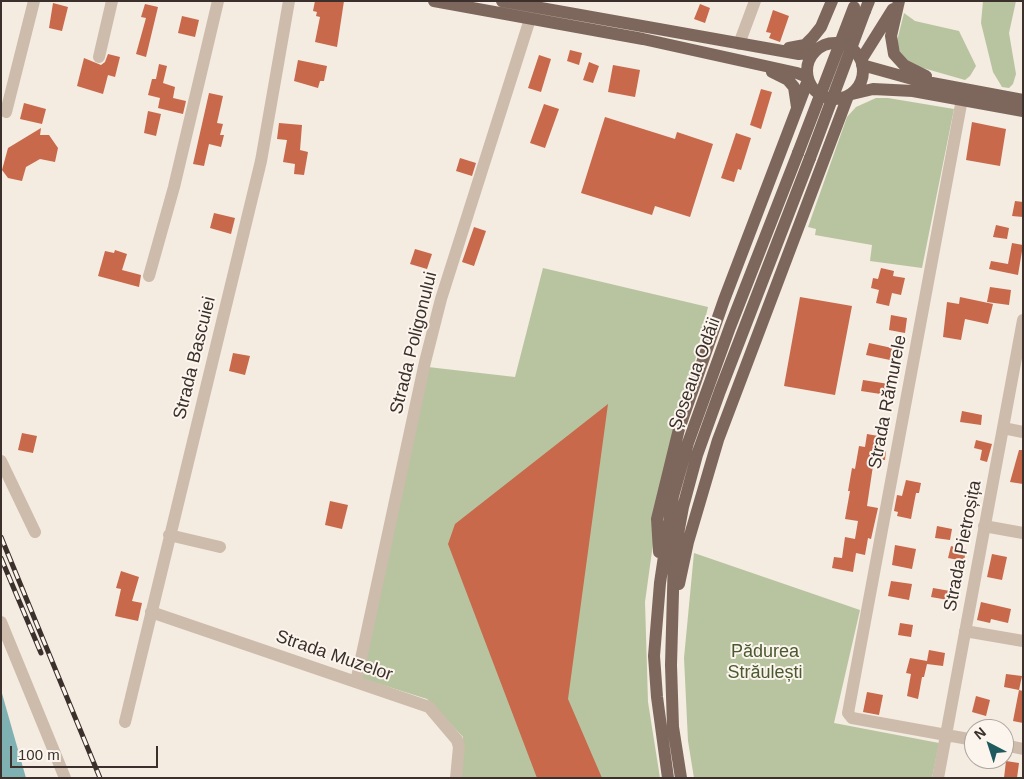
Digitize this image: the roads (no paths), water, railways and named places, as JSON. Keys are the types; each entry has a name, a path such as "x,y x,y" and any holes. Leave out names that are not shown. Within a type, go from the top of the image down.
{"main road":[{"path":"434,1 749,62 807,79 817,94 824,97 840,99 872,89 902,90 1023,111"},
{"path":"502,1 799,54 816,50 825,44 839,43 852,49 862,63 893,74 1023,100"},
{"path":"742,45 791,48 805,45 820,27 832,1"},
{"path":"660,583 657,519 679,429 724,300 797,110 807,79 807,66 837,1"},
{"path":"673,614 688,542 718,440 850,95 861,81 862,63 898,1"},
{"path":"898,1 891,36 894,54 898,60 910,69 951,86"},
{"name":"Șoseaua Odăii","path":"668,778 657,697 654,656 660,583 673,496 688,443 804,155 861,5"},
{"path":"749,62 788,80 794,87 797,110"},
{"name":"Șoseaua Odăii","path":"681,778 672,706 674,556 683,507 693,470 720,391 804,155"}],"street":[{"path":"6,112 34,1"},
{"path":"99,57 112,1"},
{"path":"149,276 174,187 218,1"},
{"name":"Strada Bascuiei","path":"125,722 261,161 289,1"},
{"path":"742,45 755,1"},
{"name":"Strada Poligonului","path":"356,682 425,362 441,299 530,19"},
{"name":"Strada Rămurele","path":"946,735 852,718 848,711 962,99"},
{"name":"Strada Pietroșița","path":"938,778 1022,328"},
{"path":"1002,428 1023,432"},
{"path":"1,461 35,532"},
{"path":"984,526 1023,533"},
{"path":"169,535 220,547"},
{"name":"Strada Muzelor","path":"151,612 423,704 432,710 457,740 459,747 456,778"},
{"path":"1,622 65,778"},
{"path":"965,631 1023,642"},
{"path":"946,735 964,738"}],"water":[{"path":"1,690 26,778 1,778"}],"railway":[{"path":"1,537 100,778"},
{"path":"1,558 41,653"}],"park label":[{"name":"Pădurea Străulești","path":"765,662"}]}
